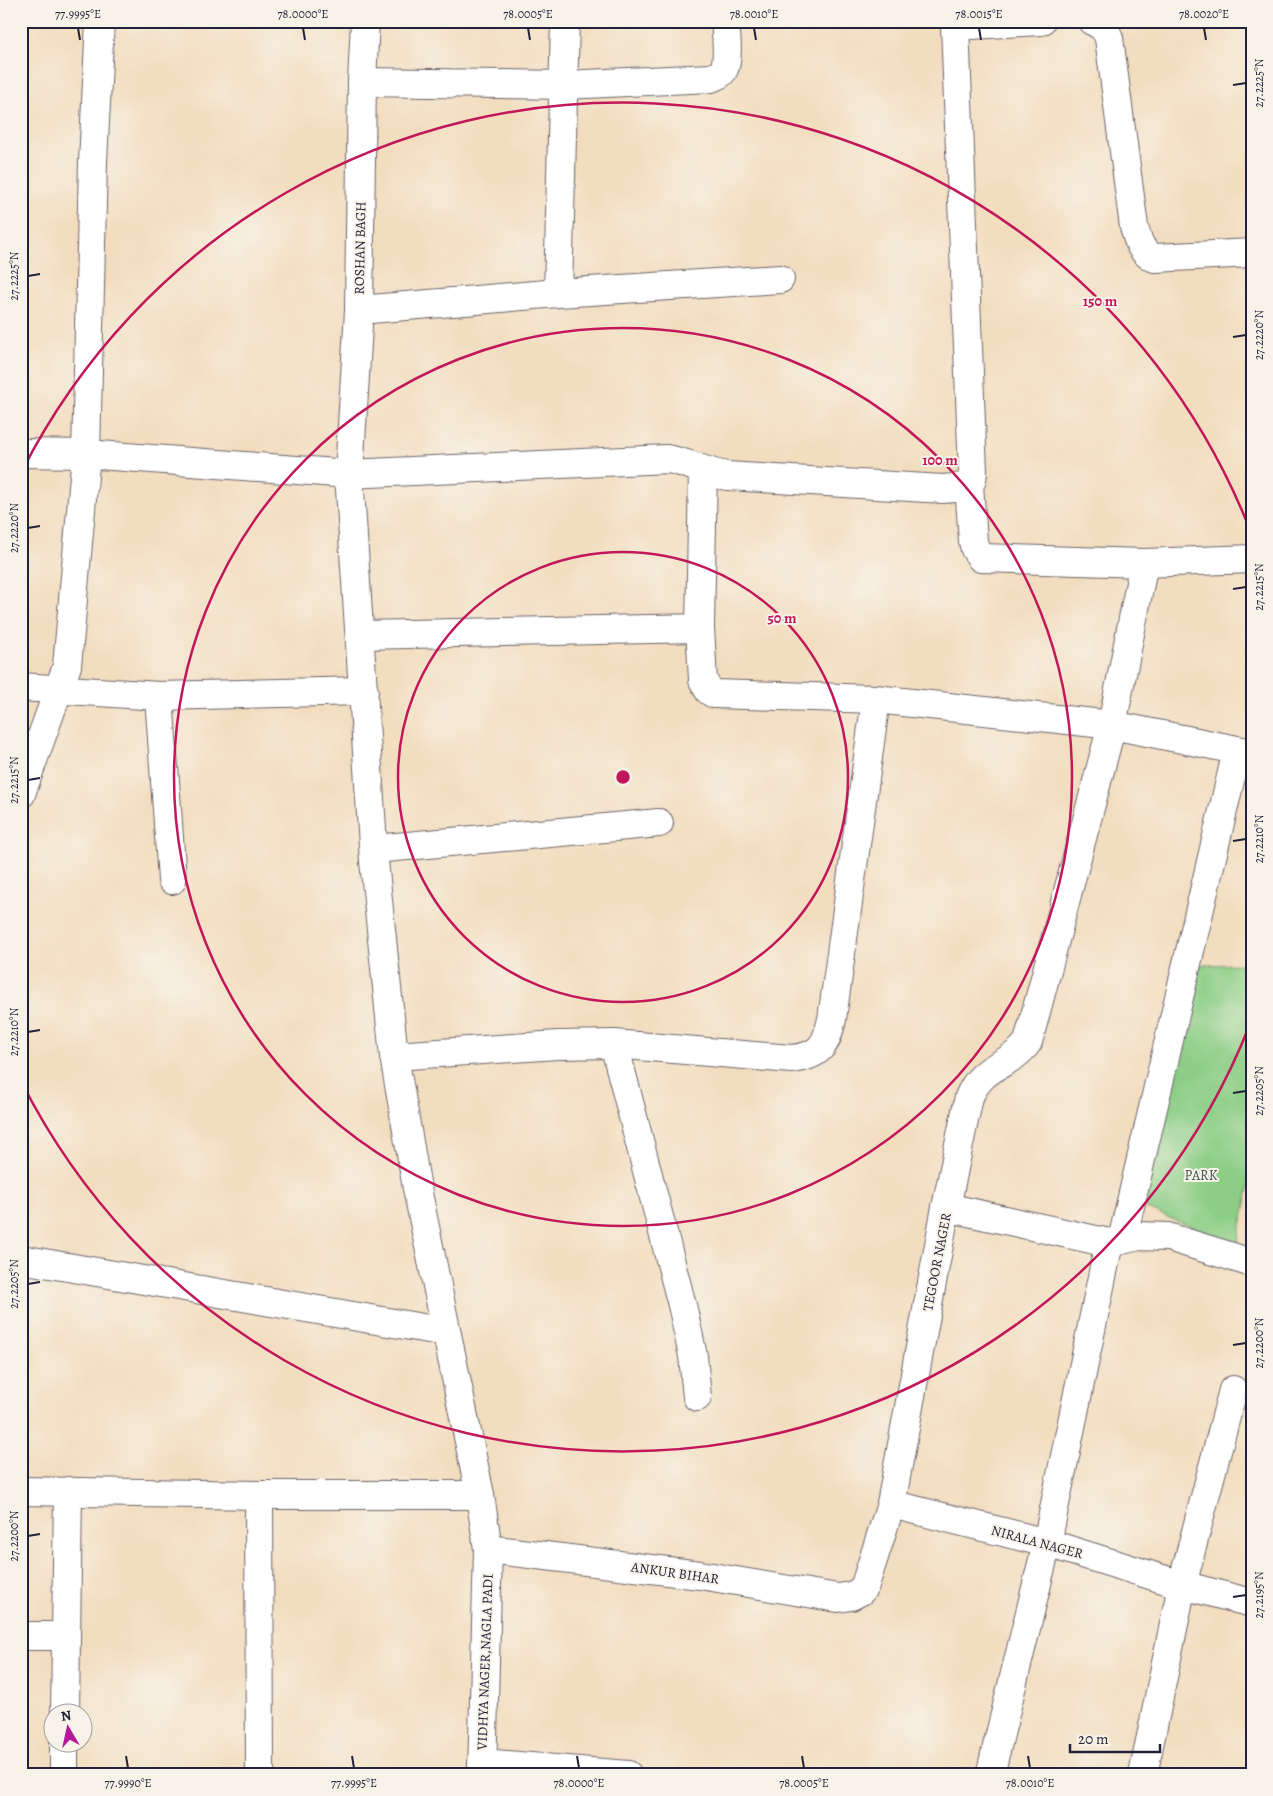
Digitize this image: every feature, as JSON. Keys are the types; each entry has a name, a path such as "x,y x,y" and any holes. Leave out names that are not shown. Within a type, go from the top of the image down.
{"street":[{"path":"21,794 60,690 67,666 86,454 93,162 100,21"},
{"name":"ROSHAN BAGH","path":"365,21 362,82 359,310 349,474 374,849 394,1056"},
{"path":"558,293 565,21"},
{"path":"362,82 564,84 711,78 718,75 724,69 726,56 725,21"},
{"path":"1041,21 955,24 973,472 969,485 975,549 981,558 1144,563 1252,559"},
{"path":"1092,21 1106,30 1109,38 1134,227 1144,253 1155,258 1252,253"},
{"path":"359,310 558,293 780,279"},
{"path":"21,453 86,454 349,474 667,459 681,461 703,470 727,476 943,489 969,485"},
{"path":"703,470 700,628 703,680 709,691 714,694 876,700 1112,725 1244,752 1115,1242 1047,1543 990,1775"},
{"path":"946,1207 969,1096 973,1086 983,1075 1004,1060 1016,1055 1028,1042 1112,725 1144,563"},
{"path":"361,635 700,628"},
{"path":"21,687 159,696 364,691"},
{"path":"159,696 172,880"},
{"path":"394,1056 557,1045 614,1044 791,1059 803,1058 816,1053 826,1042 832,1019 876,700"},
{"path":"374,849 659,823"},
{"path":"614,1044 683,1309 693,1356 697,1397"},
{"name":"VIDHYA NAGER,NAGLA PADI","path":"394,1056 417,1188 480,1494 488,1549 482,1769"},
{"name":"TEGOOR NAGER","path":"861,1591 870,1575 891,1504 946,1207 1115,1242 1139,1236 1168,1238 1252,1262"},
{"path":"21,1259 446,1332"},
{"path":"1144,1775 1182,1585 1233,1390"},
{"path":"21,1491 259,1495 480,1494"},
{"path":"65,1704 68,1491"},
{"path":"259,1495 260,1775"},
{"name":"NIRALA NAGER","path":"891,1504 1047,1543 1182,1585 1252,1603"},
{"name":"ANKUR BIHAR","path":"488,1549 700,1575 838,1598 851,1596 861,1591"},
{"path":"21,1636 65,1636"},
{"path":"64,1754 64,1775"},
{"path":"482,1769 628,1775"}],"green space":[{"name":"PARK","path":"1244,964 1252,966 1252,1175 1237,1245 1142,1207 1199,965"}]}
